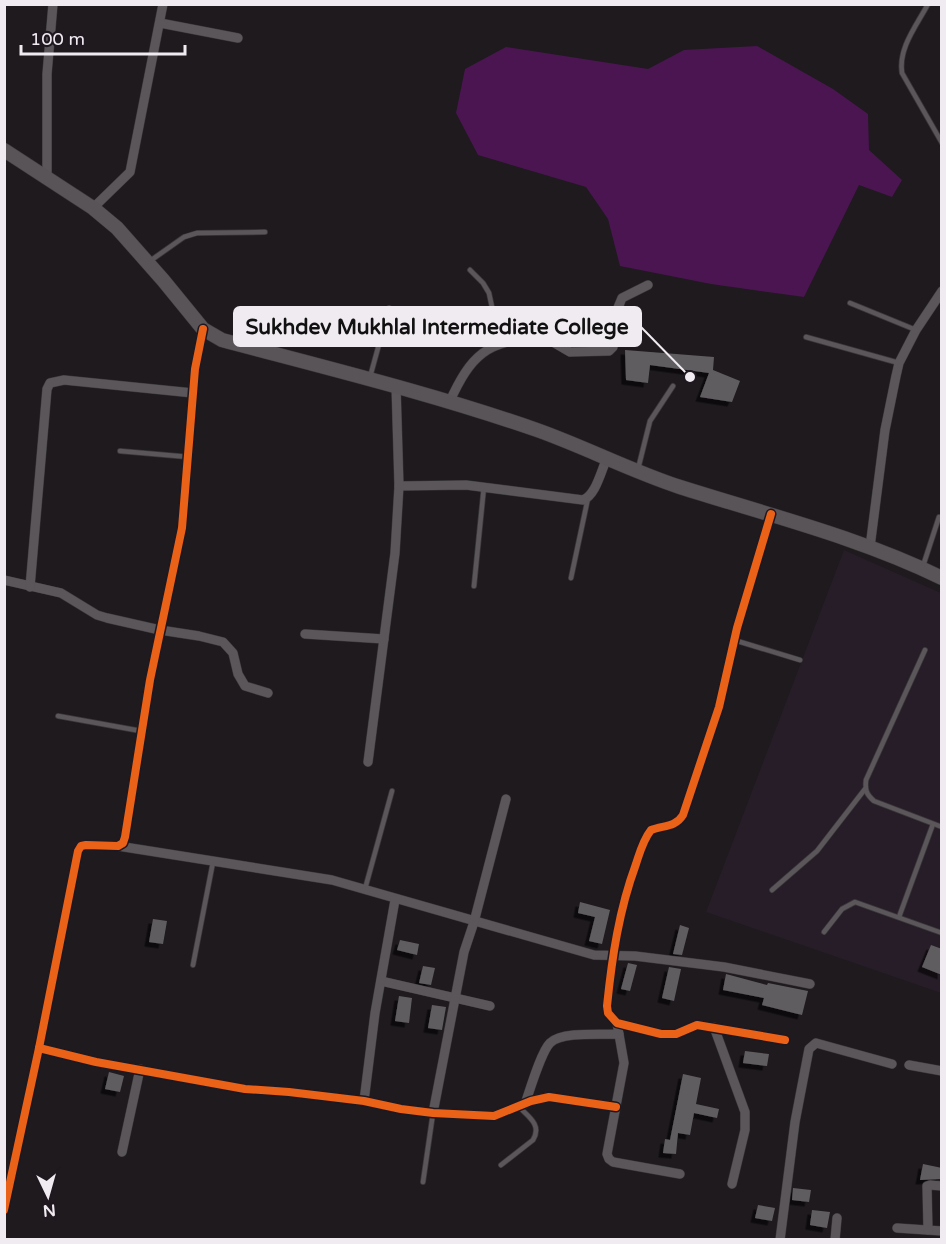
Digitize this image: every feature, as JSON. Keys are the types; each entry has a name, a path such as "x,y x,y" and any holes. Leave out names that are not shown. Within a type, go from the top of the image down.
{"main road":[{"path":"4,150 93,208 117,228 202,329 222,340 396,386 536,429 638,471 870,546 942,578"}],"street":[{"path":"47,179 47,74 53,4"},
{"path":"93,208 130,172 164,4"},
{"path":"160,23 238,38"},
{"path":"449,403 469,365 484,352 500,345 541,338 552,341 570,352 609,351 613,347 619,303 627,294 648,285"},
{"path":"870,546 888,413 899,363 916,330 942,291"},
{"path":"118,846 123,843 125,837 141,731 182,528 197,349 202,329"},
{"path":"30,587 47,388 50,383 64,380 193,393"},
{"path":"368,762 394,553 399,486 396,386"},
{"path":"399,486 451,484 484,486 576,500 588,498 606,458"},
{"path":"771,514 734,640 719,707 683,815 679,822 651,830 646,836 626,893 612,957 607,1006 611,1018 617,1023 668,1035 696,1025 785,1040"},
{"path":"4,580 61,593 97,615 107,618 223,642 233,653 238,674 245,686 268,693"},
{"path":"305,634 384,639"},
{"path":"433,1113 464,952 506,799"},
{"path":"4,1210 78,851 81,846 118,846 312,876 594,955 636,956 724,967 810,984"},
{"path":"364,1101 395,900"},
{"path":"381,981 490,1006"},
{"path":"617,1023 624,1063 607,1154 609,1159 613,1162 680,1174"},
{"path":"714,1027 745,1112 745,1130 732,1184"},
{"path":"522,1105 550,1043 568,1035 619,1034"},
{"path":"780,1239 800,1086 809,1048 816,1043 892,1064"},
{"path":"39,1048 96,1062 245,1089 364,1101 433,1113 494,1116 549,1097 616,1107"},
{"path":"909,1065 942,1071"},
{"path":"122,1152 140,1069"},
{"path":"928,1230 927,1186 942,1186"},
{"path":"835,1239 837,1218"},
{"path":"897,1228 942,1231"}],"lane":[{"path":"928,4 908,41 901,64 902,73 942,143"},
{"path":"148,263 184,237 196,232 265,232"},
{"path":"470,270 489,293 500,345"},
{"path":"850,303 916,330"},
{"path":"369,379 389,308"},
{"path":"806,337 899,363"},
{"path":"638,471 650,421 673,386"},
{"path":"120,451 189,457"},
{"path":"474,586 484,486"},
{"path":"571,578 588,498"},
{"path":"922,569 939,517"},
{"path":"734,640 800,660"},
{"path":"925,650 866,780 865,789 874,801 942,827"},
{"path":"58,716 141,731"},
{"path":"772,890 809,860 826,842 865,789"},
{"path":"364,889 392,791"},
{"path":"899,917 933,824"},
{"path":"193,965 213,862"},
{"path":"824,932 842,909 855,902 942,933"},
{"path":"501,1165 533,1140 536,1134 535,1124 522,1105"},
{"path":"423,1182 433,1113"}],"shaded area":[{"path":"757,46 833,89 868,114 869,150 902,180 892,197 859,185 804,297 711,284 620,266 608,219 586,187 478,155 456,113 465,69 506,47 648,69 684,50"},
{"path":"844,550 941,593 941,993 706,912"}],"building":[{"path":"625,350 714,357 713,370 740,381 732,402 700,397 709,373 650,365 648,383 626,380"},
{"path":"580,902 610,910 602,944 589,941 595,917 578,913"},
{"path":"153,919 167,921 163,944 149,942"},
{"path":"680,925 689,928 682,955 673,954"},
{"path":"400,940 419,944 417,955 397,950"},
{"path":"931,945 942,949 942,975 922,967"},
{"path":"628,963 637,965 630,991 621,989"},
{"path":"423,966 435,968 431,985 419,983"},
{"path":"669,967 681,969 674,1001 662,998"},
{"path":"726,974 767,985 768,983 808,991 802,1015 762,1005 764,998 723,990"},
{"path":"399,996 412,998 409,1023 395,1021"},
{"path":"432,1005 446,1007 442,1030 428,1028"},
{"path":"745,1051 769,1054 767,1066 743,1063"},
{"path":"109,1072 124,1076 120,1092 105,1089"},
{"path":"683,1074 701,1078 696,1104 719,1109 717,1118 694,1113 690,1135 678,1133 676,1154 663,1153 665,1139 670,1140"},
{"path":"923,1164 942,1168 941,1179 920,1180"},
{"path":"793,1188 811,1190 809,1202 792,1200"},
{"path":"758,1205 775,1208 772,1221 755,1218"},
{"path":"812,1210 830,1212 827,1228 810,1225"}],"cycle path":[{"path":"4,1210 78,851 81,846 86,845 118,846 123,843 125,837 150,680 182,528 195,369 203,329"},
{"path":"771,514 737,628 719,707 683,815 673,824 651,830 642,846 630,881 617,934 607,1006 608,1013 617,1023 661,1034 676,1034 697,1025 785,1040"},
{"path":"39,1048 96,1062 245,1089 364,1101 433,1113 494,1116 531,1101 549,1097 616,1107"}],"place":[{"name":"Sukhdev Mukhlal Intermediate College","path":"690,377"}]}
